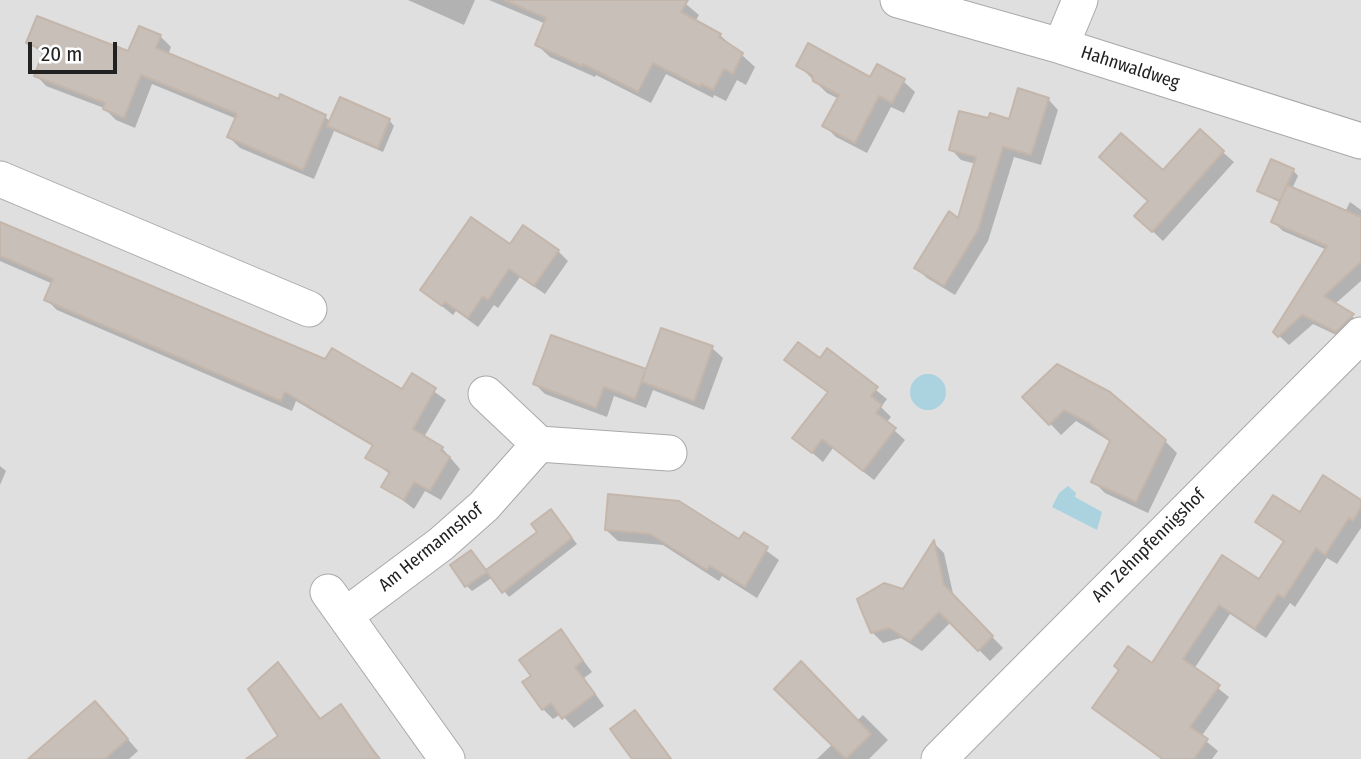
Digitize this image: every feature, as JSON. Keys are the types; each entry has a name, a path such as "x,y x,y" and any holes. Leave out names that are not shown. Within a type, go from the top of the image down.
{"street":[{"name":"Hahnwaldweg","path":"898,0 1061,46 1361,141"},
{"path":"1061,46 1080,0"},
{"path":"0,179 309,309"},
{"name":"Am Zehnpfennigshof","path":"939,759 1361,335"},
{"path":"486,394 539,444 669,453"},
{"name":"Am Hermannshof","path":"447,759 337,604 441,544 484,506 539,444"}],"shaded area":[{"path":"0,0 1361,0 1361,759 0,759"}],"water":[{"path":"928,374 941,379 946,392 941,405 928,410 915,405 910,392 915,379"},
{"path":"1068,486 1076,493 1075,497 1102,512 1097,530 1052,507 1059,493"}],"building":[{"path":"504,0 688,0 681,12 721,34 719,37 743,53 733,74 724,69 713,90 701,84 700,87 653,63 638,92 583,64 582,66 535,45 546,18"},
{"path":"37,16 128,51 139,26 161,35 156,48 279,99 280,94 326,115 303,170 227,137 237,114 141,75 124,118 103,109 105,103 34,76 44,50 26,43"},
{"path":"808,43 870,77 877,64 905,79 892,103 879,96 855,143 822,126 839,95 813,81 812,75 796,66"},
{"path":"1018,88 1049,98 1031,155 1003,147 978,230 944,286 914,268 949,211 958,218 976,157 949,150 959,111 988,118 990,113 1009,119"},
{"path":"340,97 390,119 378,148 327,126"},
{"path":"1200,129 1224,151 1152,232 1134,216 1148,201 1099,157 1121,133 1163,170"},
{"path":"1271,159 1294,169 1280,201 1257,191"},
{"path":"1287,185 1361,217 1361,262 1324,296 1354,314 1336,332 1302,315 1278,337 1273,332 1327,246 1271,222"},
{"path":"471,217 510,244 523,225 559,250 534,286 509,269 488,300 483,296 468,318 445,302 442,306 420,290"},
{"path":"0,222 325,359 332,348 402,389 412,373 436,388 413,429 443,447 441,451 450,457 430,491 414,482 404,500 381,487 390,472 365,458 373,445 285,392 281,401 44,300 53,279 0,256"},
{"path":"661,328 713,346 694,401 642,382 645,372 635,399 604,387 596,408 533,384 551,335 646,369"},
{"path":"798,342 820,358 827,348 878,387 871,396 882,405 876,413 896,428 863,471 822,439 812,453 792,438 828,392 784,360"},
{"path":"1057,364 1110,392 1166,440 1136,502 1091,482 1110,441 1089,423 1064,410 1049,425 1022,397"},
{"path":"1323,475 1361,500 1361,507 1353,521 1349,518 1325,555 1316,548 1284,598 1278,594 1255,629 1219,605 1183,659 1220,685 1190,727 1208,739 1194,759 1163,759 1092,708 1119,670 1114,666 1128,646 1152,663 1222,555 1259,579 1284,541 1255,522 1273,495 1300,512"},
{"path":"608,494 679,501 739,539 744,532 768,547 745,587 710,566 707,570 650,534 605,530"},
{"path":"551,509 572,538 502,593 487,572 465,587 450,565 471,550 486,570 537,532 531,524"},
{"path":"934,540 944,585 993,636 978,651 939,612 910,641 889,628 871,633 860,607 857,599 884,583 903,589"},
{"path":"561,629 583,661 575,667 595,694 562,719 551,703 542,710 522,682 531,676 519,660"},
{"path":"801,661 871,734 846,759 774,689"},
{"path":"278,662 320,719 341,704 379,759 246,759 278,736 248,689"},
{"path":"95,701 128,739 105,759 28,759"},
{"path":"635,710 671,759 632,759 610,729"}]}
